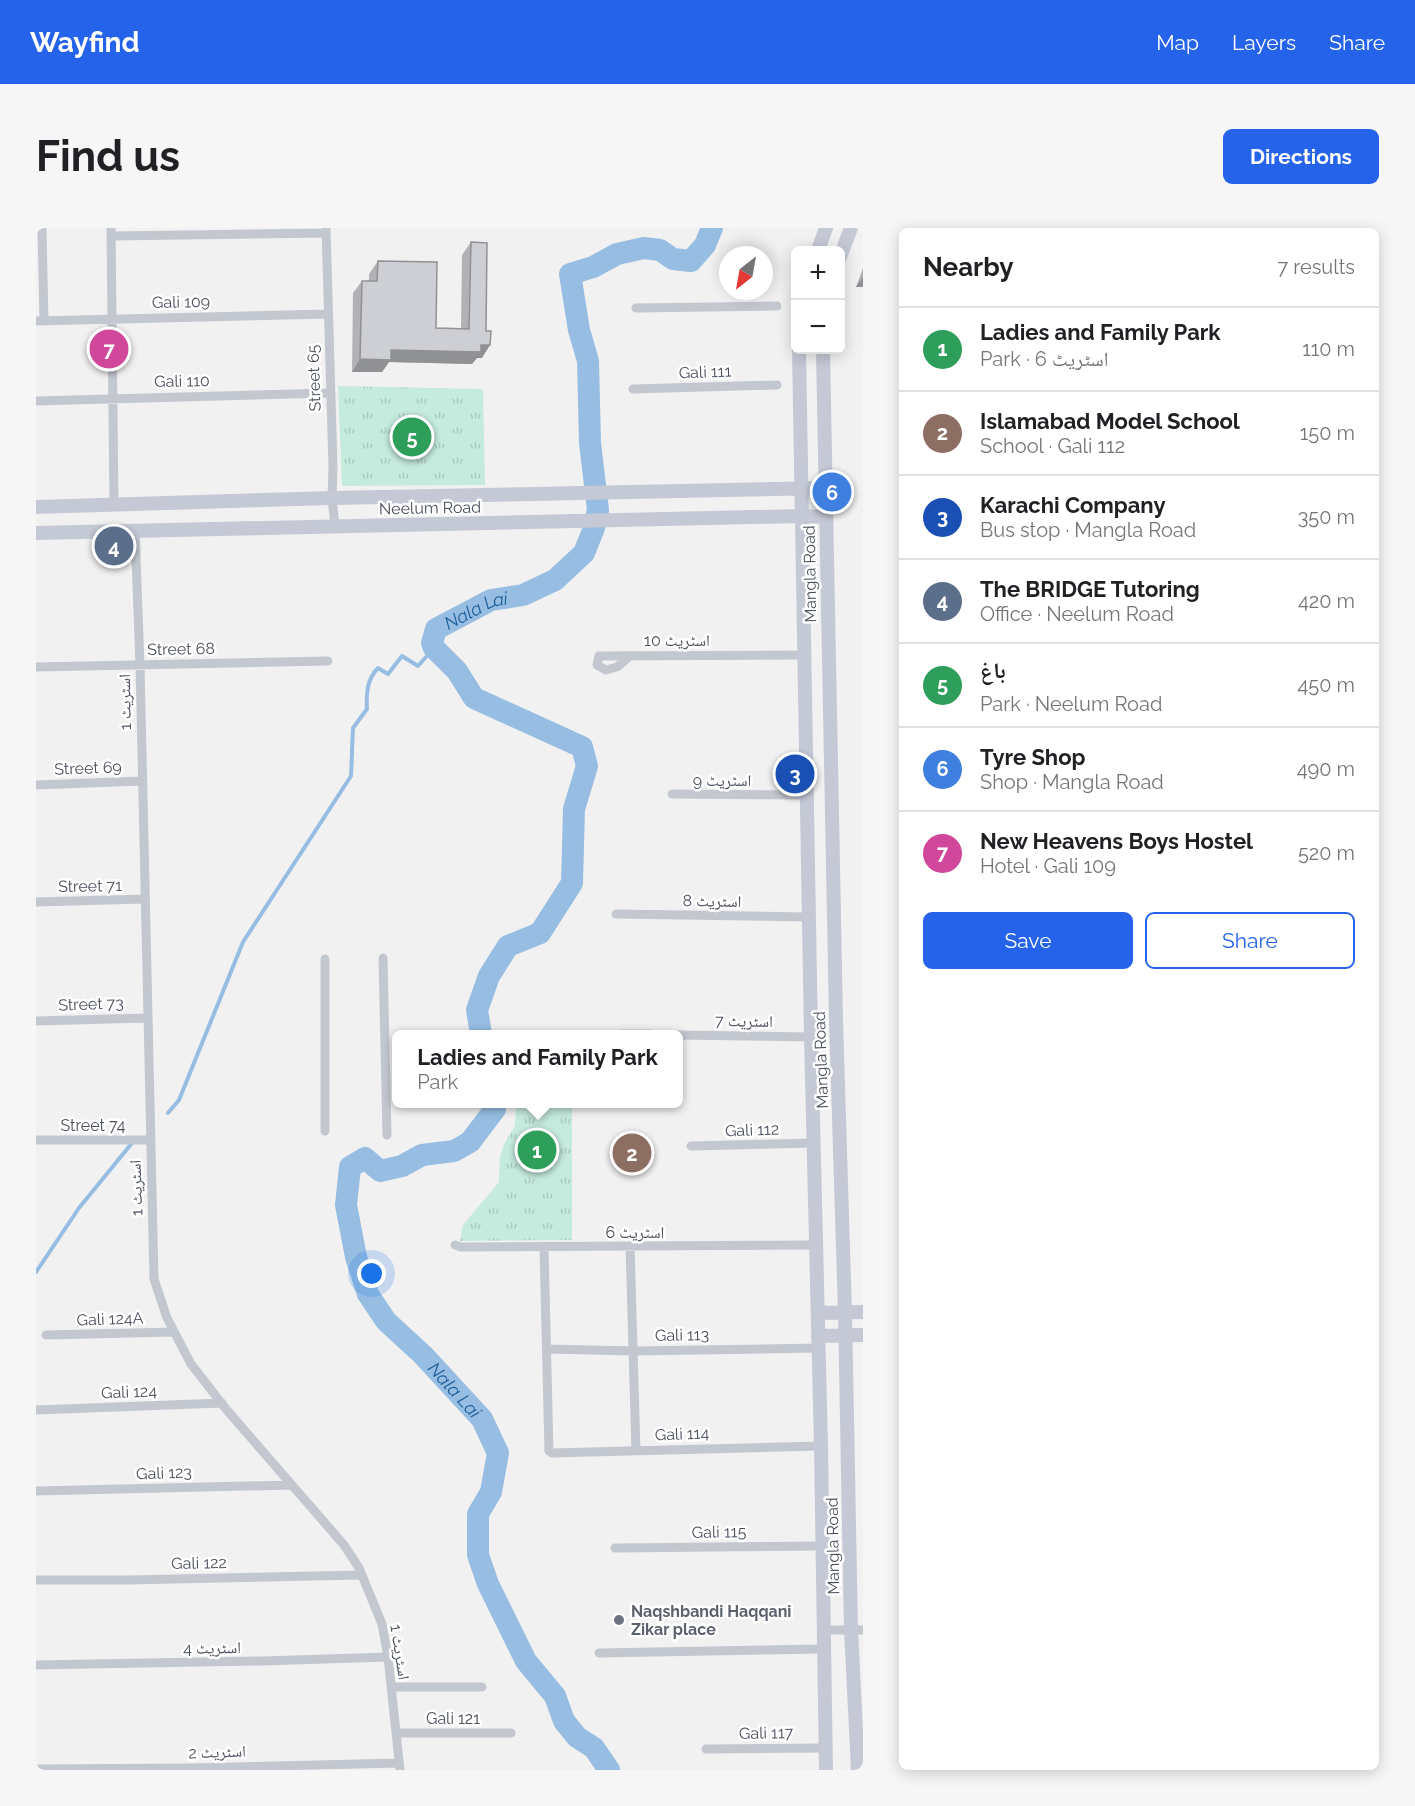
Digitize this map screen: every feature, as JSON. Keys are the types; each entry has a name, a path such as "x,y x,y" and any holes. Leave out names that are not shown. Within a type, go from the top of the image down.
{"main road":[{"path":"819,246 826,228"},
{"path":"844,246 851,228"},
{"name":"Mangla Road","path":"799,354 826,1770"},
{"name":"Mangla Road","path":"823,354 836,1029 857,1630 858,1770"},
{"name":"Neelum Road","path":"36,507 332,498 824,488"},
{"name":"Neelum Road","path":"36,533 825,517"},
{"path":"818,1314 863,1312"},
{"path":"818,1342 846,1335 863,1335"}],"street":[{"path":"40,321 42,228"},
{"path":"114,505 111,232 326,231"},
{"name":"Street 65","path":"326,231 332,498 335,526"},
{"path":"636,308 777,306"},
{"name":"Gali 109","path":"40,321 327,314"},
{"name":"Gali 111","path":"633,389 777,385"},
{"name":"Gali 110","path":"36,401 330,393"},
{"name":"اسٹریٹ 1","path":"135,531 154,1280 167,1318 191,1364 344,1545 362,1575 382,1624 388,1657 399,1766"},
{"name":"اسٹریٹ 10","path":"630,656 617,667 606,670 597,665 599,656 805,655"},
{"name":"Street 68","path":"36,667 328,661"},
{"name":"Street 69","path":"36,785 142,781"},
{"name":"اسٹریٹ 9","path":"672,794 808,795"},
{"name":"Street 71","path":"36,902 145,899"},
{"name":"اسٹریٹ 8","path":"616,915 808,917"},
{"path":"383,958 387,1135"},
{"path":"325,959 325,1131"},
{"name":"Street 73","path":"36,1021 147,1018"},
{"name":"اسٹریٹ 7","path":"683,1035 811,1037"},
{"name":"Street 74","path":"36,1140 149,1140"},
{"name":"Gali 112","path":"691,1146 814,1143"},
{"name":"اسٹریٹ 6","path":"455,1245 544,1248 816,1245"},
{"path":"630,1246 636,1450"},
{"path":"544,1248 547,1349"},
{"name":"Gali 124A","path":"46,1335 174,1332"},
{"name":"Gali 113","path":"547,1349 634,1352 818,1342"},
{"name":"Gali 114","path":"547,1349 548,1447 552,1453 821,1446"},
{"name":"Gali 124","path":"36,1410 222,1403"},
{"name":"Gali 123","path":"36,1491 292,1485"},
{"name":"Gali 115","path":"615,1548 823,1546"},
{"name":"Gali 122","path":"36,1580 362,1575"},
{"path":"824,1630 857,1630"},
{"path":"599,1653 823,1649"},
{"name":"اسٹریٹ 4","path":"36,1665 263,1662 388,1657"},
{"path":"391,1687 482,1687"},
{"name":"Gali 121","path":"396,1732 511,1733"},
{"name":"Gali 117","path":"706,1749 826,1748"},
{"name":"اسٹریٹ 2","path":"36,1769 399,1766"}],"green space":[{"path":"338,386 483,389 485,485 342,486"},
{"path":"516,1108 572,1108 572,1240 460,1241 463,1225 499,1182 500,1157 504,1144 515,1126"}],"building":[{"path":"471,242 487,243 486,331 491,331 490,345 481,345 481,352 391,350 391,360 360,359 362,281 377,281 378,261 437,262 436,328 469,329"}],"waterway":[{"name":"Nala Lai","path":"480,1030 477,1010 489,976 508,946 540,933 572,883 574,809 587,766 582,747 474,698 457,671 434,648 432,643 436,629 491,600 523,595 555,580 584,553 594,528 598,510 590,443 588,361 579,330 570,274 593,267 617,254 644,248 660,250 673,259 691,261 705,245 712,228"},
{"path":"168,1113 179,1100 243,942 351,776 353,728 367,709 369,682 378,668 388,674 402,656 418,666 434,648"},
{"name":"Nala Lai","path":"495,1108 470,1142 454,1151 422,1155 402,1166 380,1171 365,1158 350,1167 346,1205 356,1257 368,1294 386,1321 423,1355 482,1419 498,1453 491,1492 478,1514 478,1555 488,1584 526,1661 555,1696 564,1721 577,1737 594,1748 609,1770"},
{"path":"36,1272 79,1208 132,1143"}],"place":[{"name":"New Heavens Boys Hostel","path":"109,349"},
{"name":"باغ","path":"412,437"},
{"name":"Tyre Shop","path":"832,492"},
{"name":"The BRIDGE Tutoring","path":"114,546"},
{"name":"Karachi Company","path":"795,774"},
{"name":"Ladies and Family Park","path":"537,1150"},
{"name":"Islamabad Model School","path":"632,1153"},
{"name":"Naqshbandi Haqqani Zikar place","path":"619,1620"}]}
